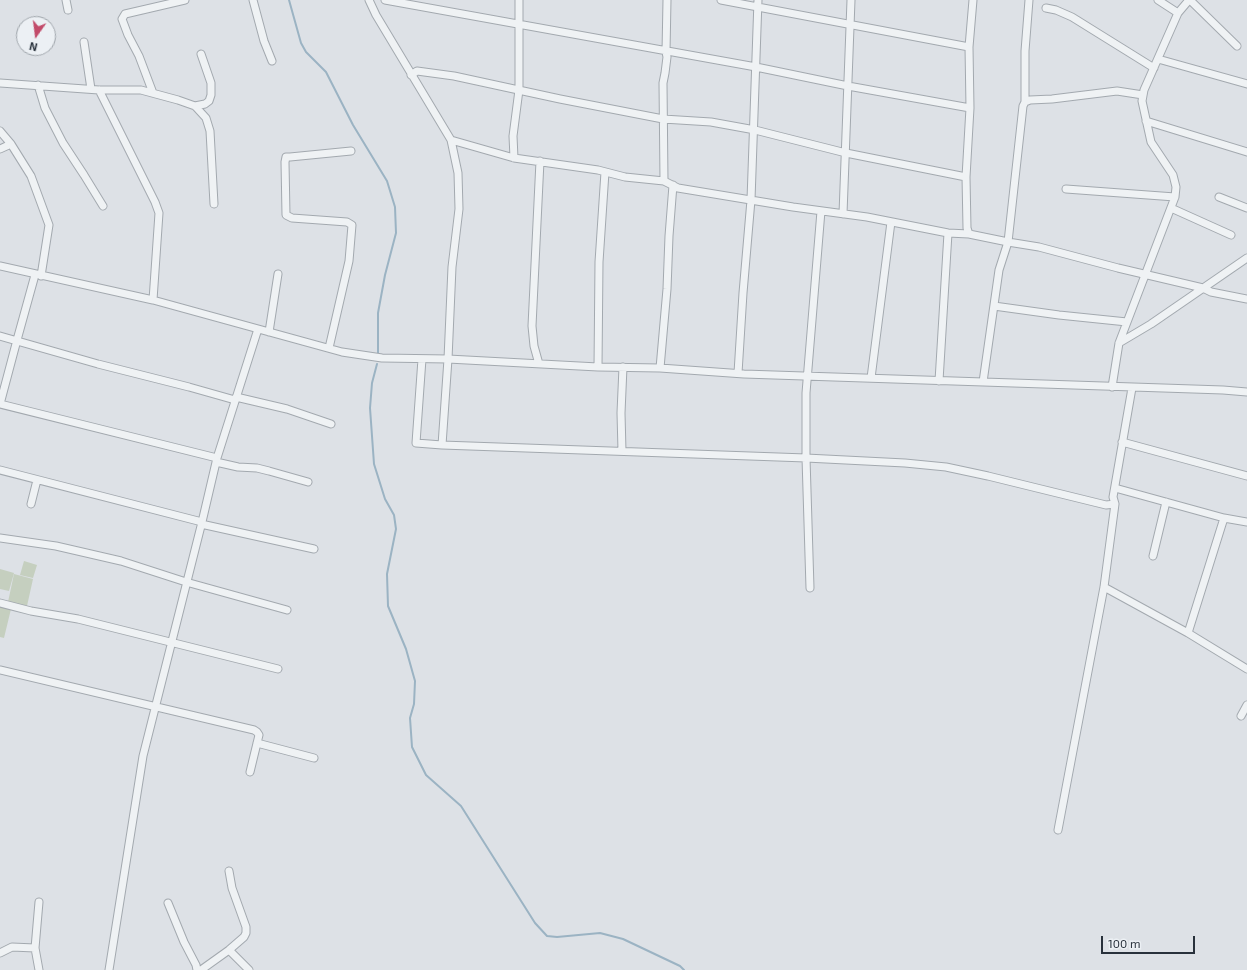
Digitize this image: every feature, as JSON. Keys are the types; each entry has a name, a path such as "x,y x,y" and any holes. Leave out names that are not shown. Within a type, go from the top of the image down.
{"street":[{"path":"66,0 68,10"},
{"path":"153,93 139,56 128,35 122,19 125,14 185,0"},
{"path":"253,0 264,41 272,61"},
{"path":"369,0 376,15 411,75 451,140 458,173 459,209 452,267 442,445"},
{"path":"384,0 756,67 848,86 970,108"},
{"path":"514,158 513,136 519,90 519,0"},
{"path":"664,181 663,83 667,57 667,0"},
{"path":"721,0 758,3 850,24 969,47"},
{"path":"843,214 851,0"},
{"path":"969,234 967,228 966,177 970,108 969,47 973,0"},
{"path":"983,382 999,270 1008,242 1023,106 1025,102 1025,51 1029,0"},
{"path":"1158,0 1178,13"},
{"path":"1112,387 1119,343 1144,274 1175,197 1176,187 1173,175 1151,142 1142,101 1143,95 1178,13 1190,0 1237,46"},
{"path":"738,373 755,130 758,3"},
{"path":"1046,8 1068,15 1154,68"},
{"path":"84,42 90,89"},
{"path":"195,106 205,104 209,101 211,95 211,83 201,54"},
{"path":"1158,59 1247,84"},
{"path":"411,75 417,71 454,76 663,119 711,122 755,130 846,153 966,177"},
{"path":"0,83 99,90 141,90 195,106 206,118 210,131 214,204"},
{"path":"38,85 45,108 63,143 103,206"},
{"path":"99,90 155,202 159,213 153,300"},
{"path":"1025,102 1030,100 1052,99 1117,91 1143,95"},
{"path":"1146,121 1247,152"},
{"path":"0,131 11,144 32,176 49,226 38,275 17,340 0,404 238,467 263,470 308,482"},
{"path":"451,140 514,158 540,161 625,177 664,181 678,188 843,214 948,233 969,234 1039,247 1203,288 1211,292 1247,299"},
{"path":"0,149 11,144"},
{"path":"329,348 349,261 352,225 347,222 292,218 286,215 285,159 290,157 351,151"},
{"path":"539,364 534,346 532,326 540,161"},
{"path":"598,367 599,262 604,172"},
{"path":"660,368 667,288 673,186"},
{"path":"1066,189 1175,197"},
{"path":"1219,196 1247,208"},
{"path":"1171,208 1231,235"},
{"path":"810,588 806,458 808,376 821,211"},
{"path":"871,378 890,222"},
{"path":"939,381 948,233"},
{"path":"1119,343 1151,324 1247,258"},
{"path":"0,266 153,300 342,352 382,358 448,359 808,376 1247,392"},
{"path":"269,332 278,274"},
{"path":"994,306 1058,315 1126,322"},
{"path":"109,970 143,756 202,523 216,460 258,329"},
{"path":"0,336 98,364 236,399 287,409 331,424"},
{"path":"422,359 416,443 905,463 946,467 1106,505 1115,504"},
{"path":"622,451 621,413 623,367"},
{"path":"1058,830 1104,587 1115,504 1113,497 1114,488 1132,388"},
{"path":"1122,442 1247,476"},
{"path":"0,470 202,523 314,549"},
{"path":"31,504 36,480"},
{"path":"1114,488 1224,518 1247,522"},
{"path":"1153,556 1166,502"},
{"path":"1188,633 1224,518"},
{"path":"0,538 56,546 121,561 186,582 287,610"},
{"path":"1104,587 1188,633 1247,669"},
{"path":"0,603 171,642 278,669"},
{"path":"0,670 254,730 259,735 250,772"},
{"path":"1241,716 1247,705"},
{"path":"257,743 314,758"},
{"path":"201,970 230,950 244,937 246,933 246,927 232,888 229,871"},
{"path":"38,902 35,948 38,970"},
{"path":"168,903 197,970"},
{"path":"0,953 12,947 35,948"},
{"path":"230,950 249,970"}],"green space":[{"path":"24,561 37,565 33,578 20,575"},
{"path":"0,569 14,573 9,591 0,589"},
{"path":"14,574 33,579 27,606 8,602"},
{"path":"0,606 11,609 4,638 0,637"}],"waterway":[{"path":"289,0 301,43 306,52 326,72 353,125 387,181 395,207 396,233 385,275 378,313 378,353"},
{"path":"377,364 372,383 370,408 374,464 385,499 394,515 396,529 387,574 388,606 406,649 415,681 414,704 410,718 412,747 426,775 461,806 535,923 547,936 557,937 600,933 623,939 680,966 684,970"}]}
